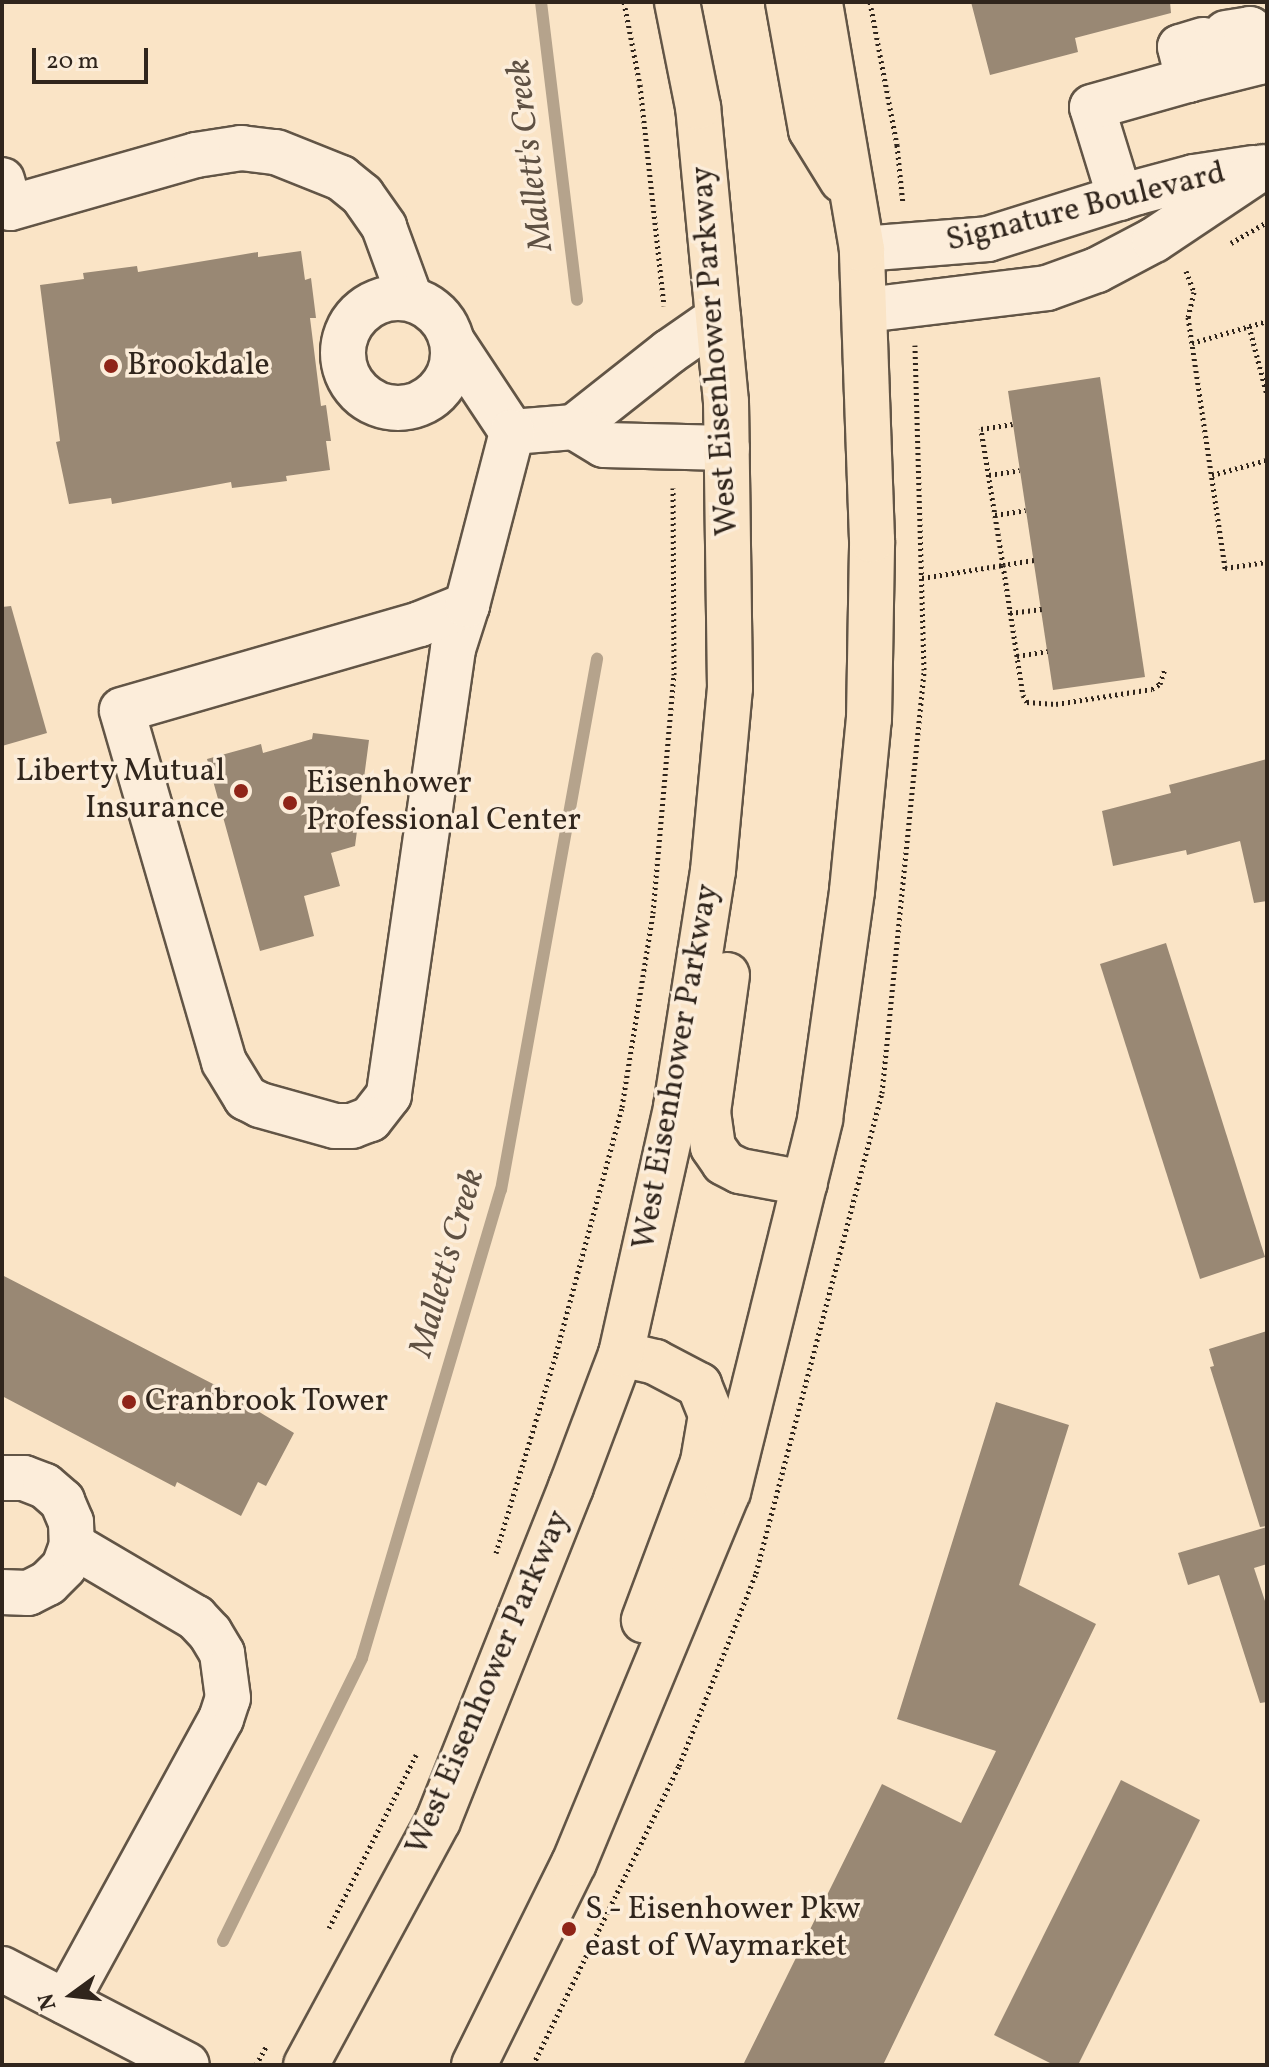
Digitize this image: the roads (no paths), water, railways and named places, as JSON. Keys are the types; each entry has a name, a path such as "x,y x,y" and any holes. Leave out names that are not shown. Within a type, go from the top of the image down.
{"main road":[{"name":"West Eisenhower Parkway","path":"306,2065 438,1821 621,1354 679,1091 713,871 730,688 727,448 718,318 698,107 677,2"},
{"path":"788,2 811,130 854,199"},
{"path":"474,2065 574,1863 728,1492 820,1119 852,891 869,719 872,540 862,249 820,2"},
{"path":"730,688 750,801 708,1112 709,1133 713,1147 724,1163 740,1171 805,1183"},
{"path":"574,1863 582,1787 703,1462 711,1415 699,1385 655,1362 621,1354"}],"street":[{"path":"1120,198 1092,107 1250,29 1263,61"},
{"path":"1206,51 1263,61"},
{"path":"2,180 10,208 196,155 241,148 276,152 341,178 362,195 384,227 410,298"},
{"name":"Signature Boulevard","path":"862,249 988,239 1194,177 1265,166"},
{"name":"Signature Boulevard","path":"866,310 1004,296 1097,270 1154,240 1265,166"},
{"path":"453,343 453,365 445,385 429,400 409,408 387,408 366,399 352,383 344,363 344,341 352,320 368,305 388,297 410,298 430,306 445,322 453,343 512,432 467,605 453,649 389,1095 370,1119 352,1126 335,1126 260,1105 246,1098 224,1062 122,710 420,624 467,605"},
{"path":"512,432 574,427 669,352 718,318"},
{"path":"574,427 604,445 673,444 727,448"},
{"path":"2,1478 24,1478 45,1486 62,1501 71,1522 72,1545 64,1567 48,1583 28,1593 3,1598"},
{"path":"66,2002 221,1719 228,1698 222,1653 196,1618 72,1545"},
{"path":"2,1969 187,2065"}],"waterway":[{"name":"Mallett's Creek","path":"541,2 577,300"},
{"name":"Mallett's Creek","path":"223,1941 362,1658 501,1190 597,659"}],"place":[{"name":"Brookdale","path":"111,366"},
{"name":"Liberty Mutual Insurance","path":"241,791"},
{"name":"Eisenhower Professional Center","path":"290,803"},
{"name":"Cranbrook Tower","path":"129,1402"},
{"name":"S - Eisenhower Pkw east of Waymarket","path":"569,1929"}]}
